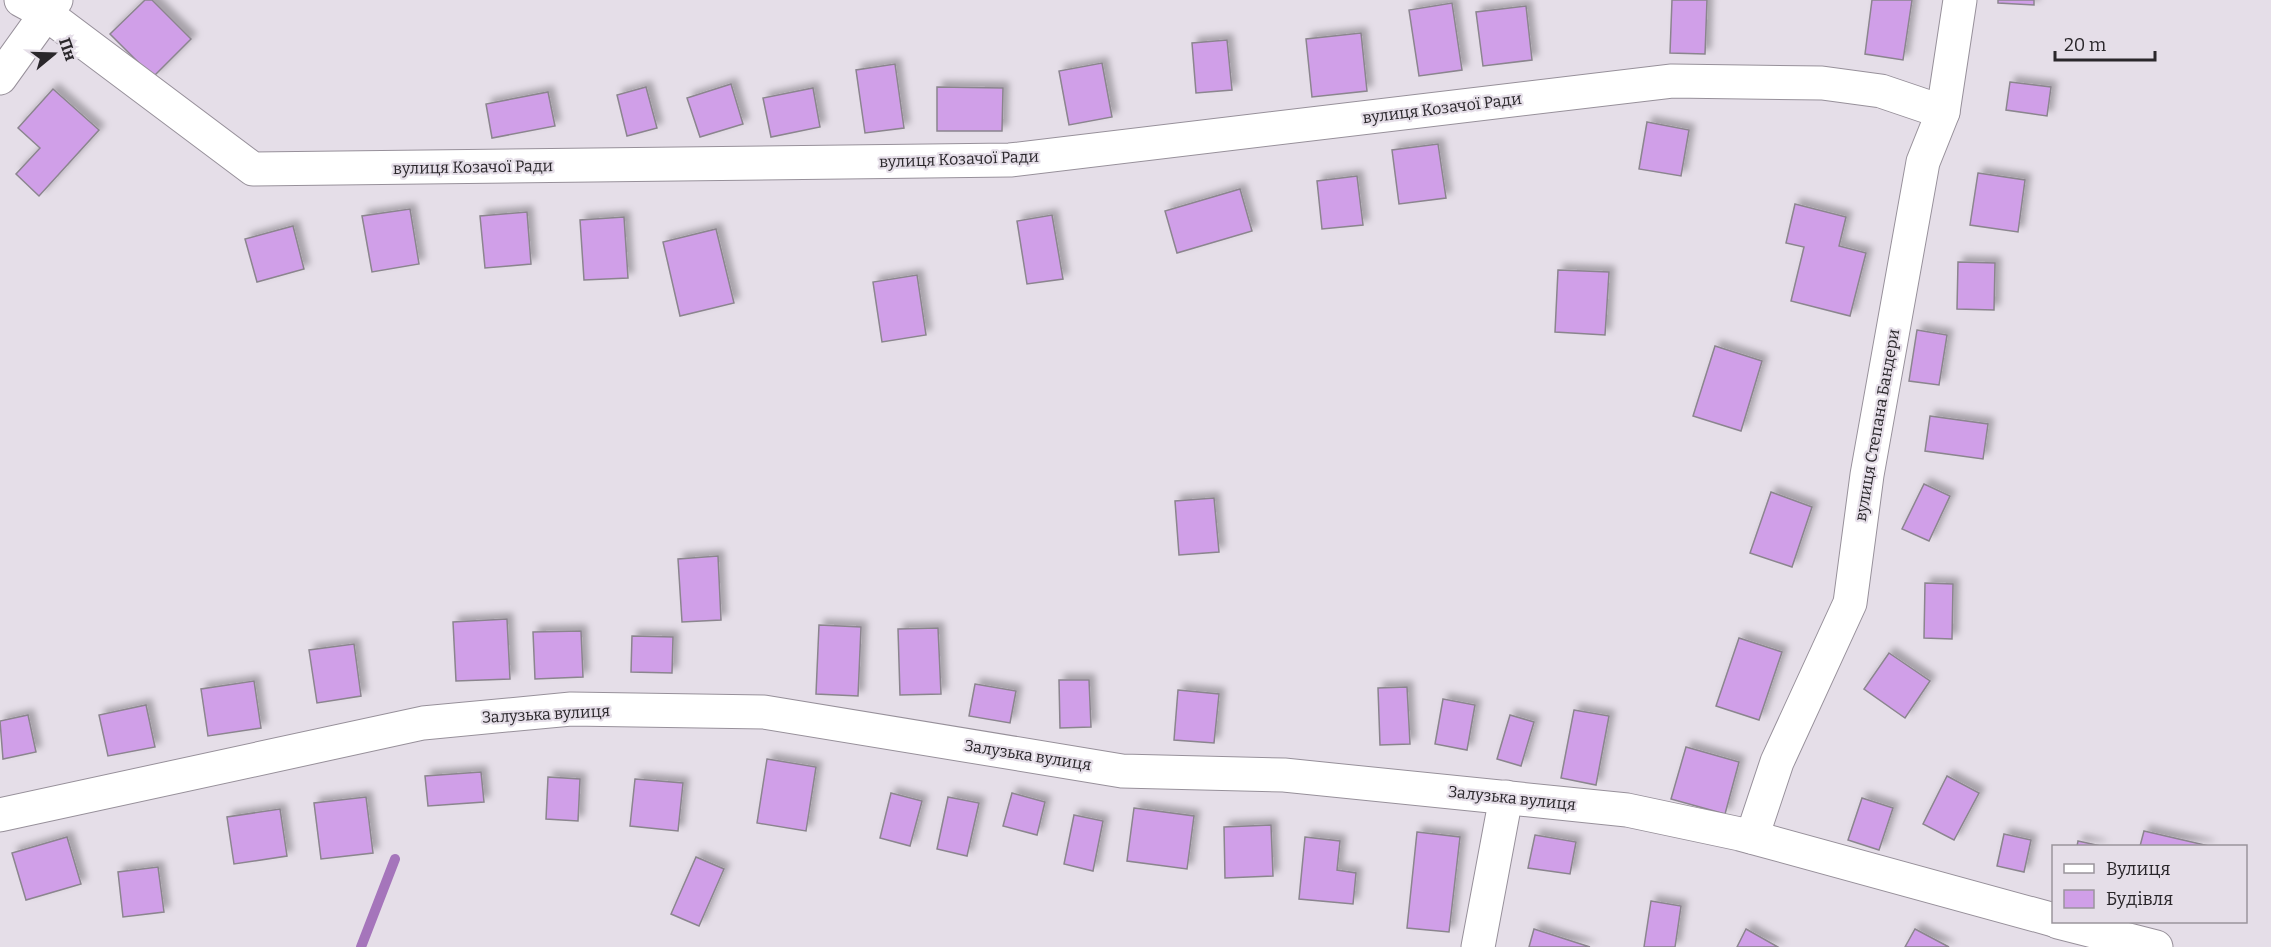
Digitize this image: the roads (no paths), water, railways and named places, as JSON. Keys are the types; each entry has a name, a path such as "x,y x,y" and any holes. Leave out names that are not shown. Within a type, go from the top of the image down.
{"street":[{"name":"вулиця Степана Бандери","path":"1752,837 1777,762 1850,603 1867,475 1923,162 1943,112 1960,0"},
{"name":"вулиця Козачої Ради","path":"41,4 253,169 1010,160 1672,81 1834,85 1881,90 1943,112"},
{"path":"0,78 41,4"},
{"name":"Залузька вулиця","path":"0,815 423,723 571,709 764,712 1122,771 1284,775 1627,810 1752,837 2052,920"},
{"path":"1478,947 1506,796"},
{"name":"Залузька вулиця","path":"2064,923 2156,947"}],"waterway":[{"path":"361,947 395,859"}]}
